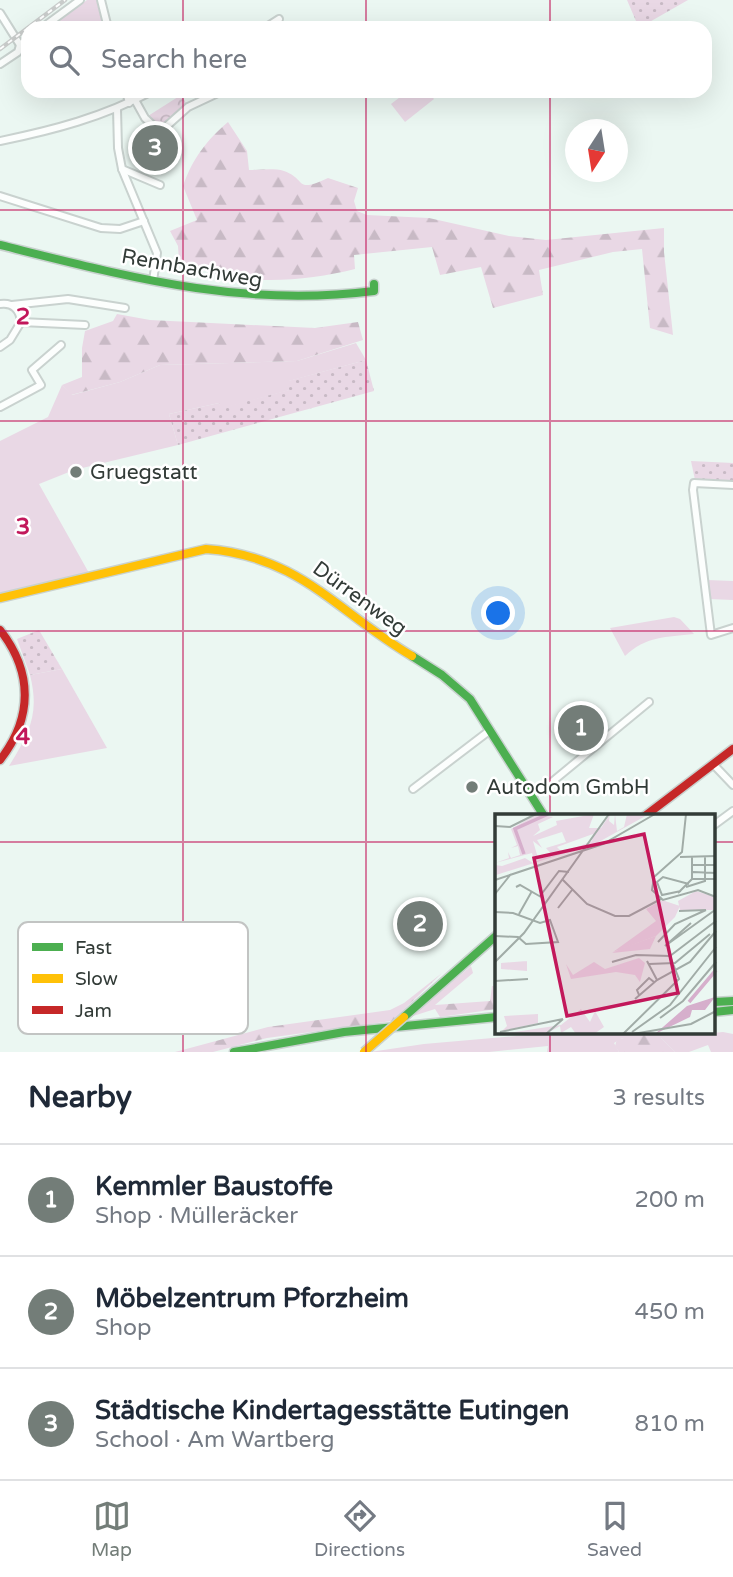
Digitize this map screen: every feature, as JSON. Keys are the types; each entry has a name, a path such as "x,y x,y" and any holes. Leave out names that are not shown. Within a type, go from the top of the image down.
{"main road":[{"name":"Rennbachweg","path":"0,246 216,294 307,301 374,291 374,284"},
{"name":"Dürrenweg","path":"0,598 206,549 228,550 272,563 318,586 398,648 440,670 455,683 470,699 543,814"},
{"path":"0,630 20,662 26,699 18,734 0,760"},
{"path":"648,814 733,749"},
{"path":"365,1052 495,938"},
{"path":"234,1052 344,1032 495,1020"},
{"path":"256,1052 357,1035 495,1020"}],"street":[{"path":"52,21 80,0"},
{"path":"101,0 106,21"},
{"path":"0,13 20,45 18,52 0,64"},
{"path":"129,98 160,132 188,107 207,98"},
{"path":"0,141 63,128 139,98"},
{"path":"117,109 118,148 122,169 158,253 153,281"},
{"path":"122,169 160,186"},
{"path":"0,196 101,228 120,229 144,221"},
{"path":"0,304 68,299 125,308"},
{"path":"0,347 10,340 21,322 18,310 12,305"},
{"path":"21,322 85,325"},
{"path":"0,407 41,385 32,370 61,345"},
{"path":"733,485 694,483 712,635 733,628"},
{"path":"531,795 547,786 649,702"},
{"path":"412,789 489,731"},
{"path":"713,764 733,785"},
{"path":"716,824 733,811"}],"green space":[{"path":"87,0 97,0 102,21 59,21"},
{"path":"627,0 688,0 651,21 636,21"},
{"path":"176,98 183,98 187,105 161,128 148,116"},
{"path":"399,98 434,99 405,122 391,104"},
{"path":"228,122 247,151 249,170 284,171 305,185 328,178 358,188 354,201 357,211 367,215 429,218 509,236 546,240 664,228 673,335 650,328 642,249 613,252 539,270 543,295 493,308 481,267 440,275 432,247 354,255 355,269 289,279 243,279 221,275 179,261 178,246 170,231 197,220 183,186 201,151"},
{"path":"117,314 150,320 315,328 358,322 363,340 297,361 160,365 120,382 71,395 62,385 82,377 85,331 113,321"},
{"path":"356,343 366,360 289,381 290,390 220,409 219,403 169,414 178,445 74,470 39,484 89,573 0,594 0,441 48,417 62,385 72,395 120,382 160,365 297,361"},
{"path":"366,360 374,391 178,445 169,414 219,403 221,408 289,390 288,381"},
{"path":"691,461 733,463 733,484 695,480"},
{"path":"707,580 733,581 733,600 709,599"},
{"path":"674,617 680,619 694,634 649,641 625,656 610,628"},
{"path":"39,630 62,669 30,675 17,639"},
{"path":"62,669 107,748 9,766 31,723 34,701 30,675"},
{"path":"471,966 473,973 435,1005 490,1001 492,986 495,986 495,1009 440,1017 435,1009 410,1017"},
{"path":"442,973 392,1021 267,1038 213,1052 175,1052 268,1027 390,1010 404,1003"},
{"path":"539,1034 691,1035 733,1034 733,1052 711,1052 708,1045 689,1052 675,1052 661,1038 622,1038 614,1043 619,1052 547,1052 548,1046 489,1052 370,1052 424,1044"},
{"path":"652,1034 661,1038 675,1052 619,1052 615,1046 617,1039"}],"railway":[{"path":"37,21 65,0"},
{"path":"0,49 21,33"}],"traffic: fast":[{"path":"0,245 140,278 231,292 325,295 374,291 374,284"},
{"path":"412,656 442,675 470,699 543,814"},
{"path":"404,1017 495,937"},
{"path":"716,1002 733,1001"},
{"path":"716,1012 733,1010"},
{"path":"234,1052 344,1032 495,1017"}],"traffic: slow":[{"path":"0,598 206,549 267,562 293,574 412,656"},
{"path":"364,1052 404,1017"}],"traffic: jam":[{"path":"0,630 19,662 25,695 19,728 0,760"},
{"path":"648,814 733,749"}],"place":[{"name":"Städtische Kindertagesstätte Eutingen","path":"155,148"},
{"name":"Gruegstatt","path":"76,472"},
{"name":"Kemmler Baustoffe","path":"581,728"},
{"name":"Autodom GmbH","path":"472,787"},
{"name":"Möbelzentrum Pforzheim","path":"420,924"}]}
